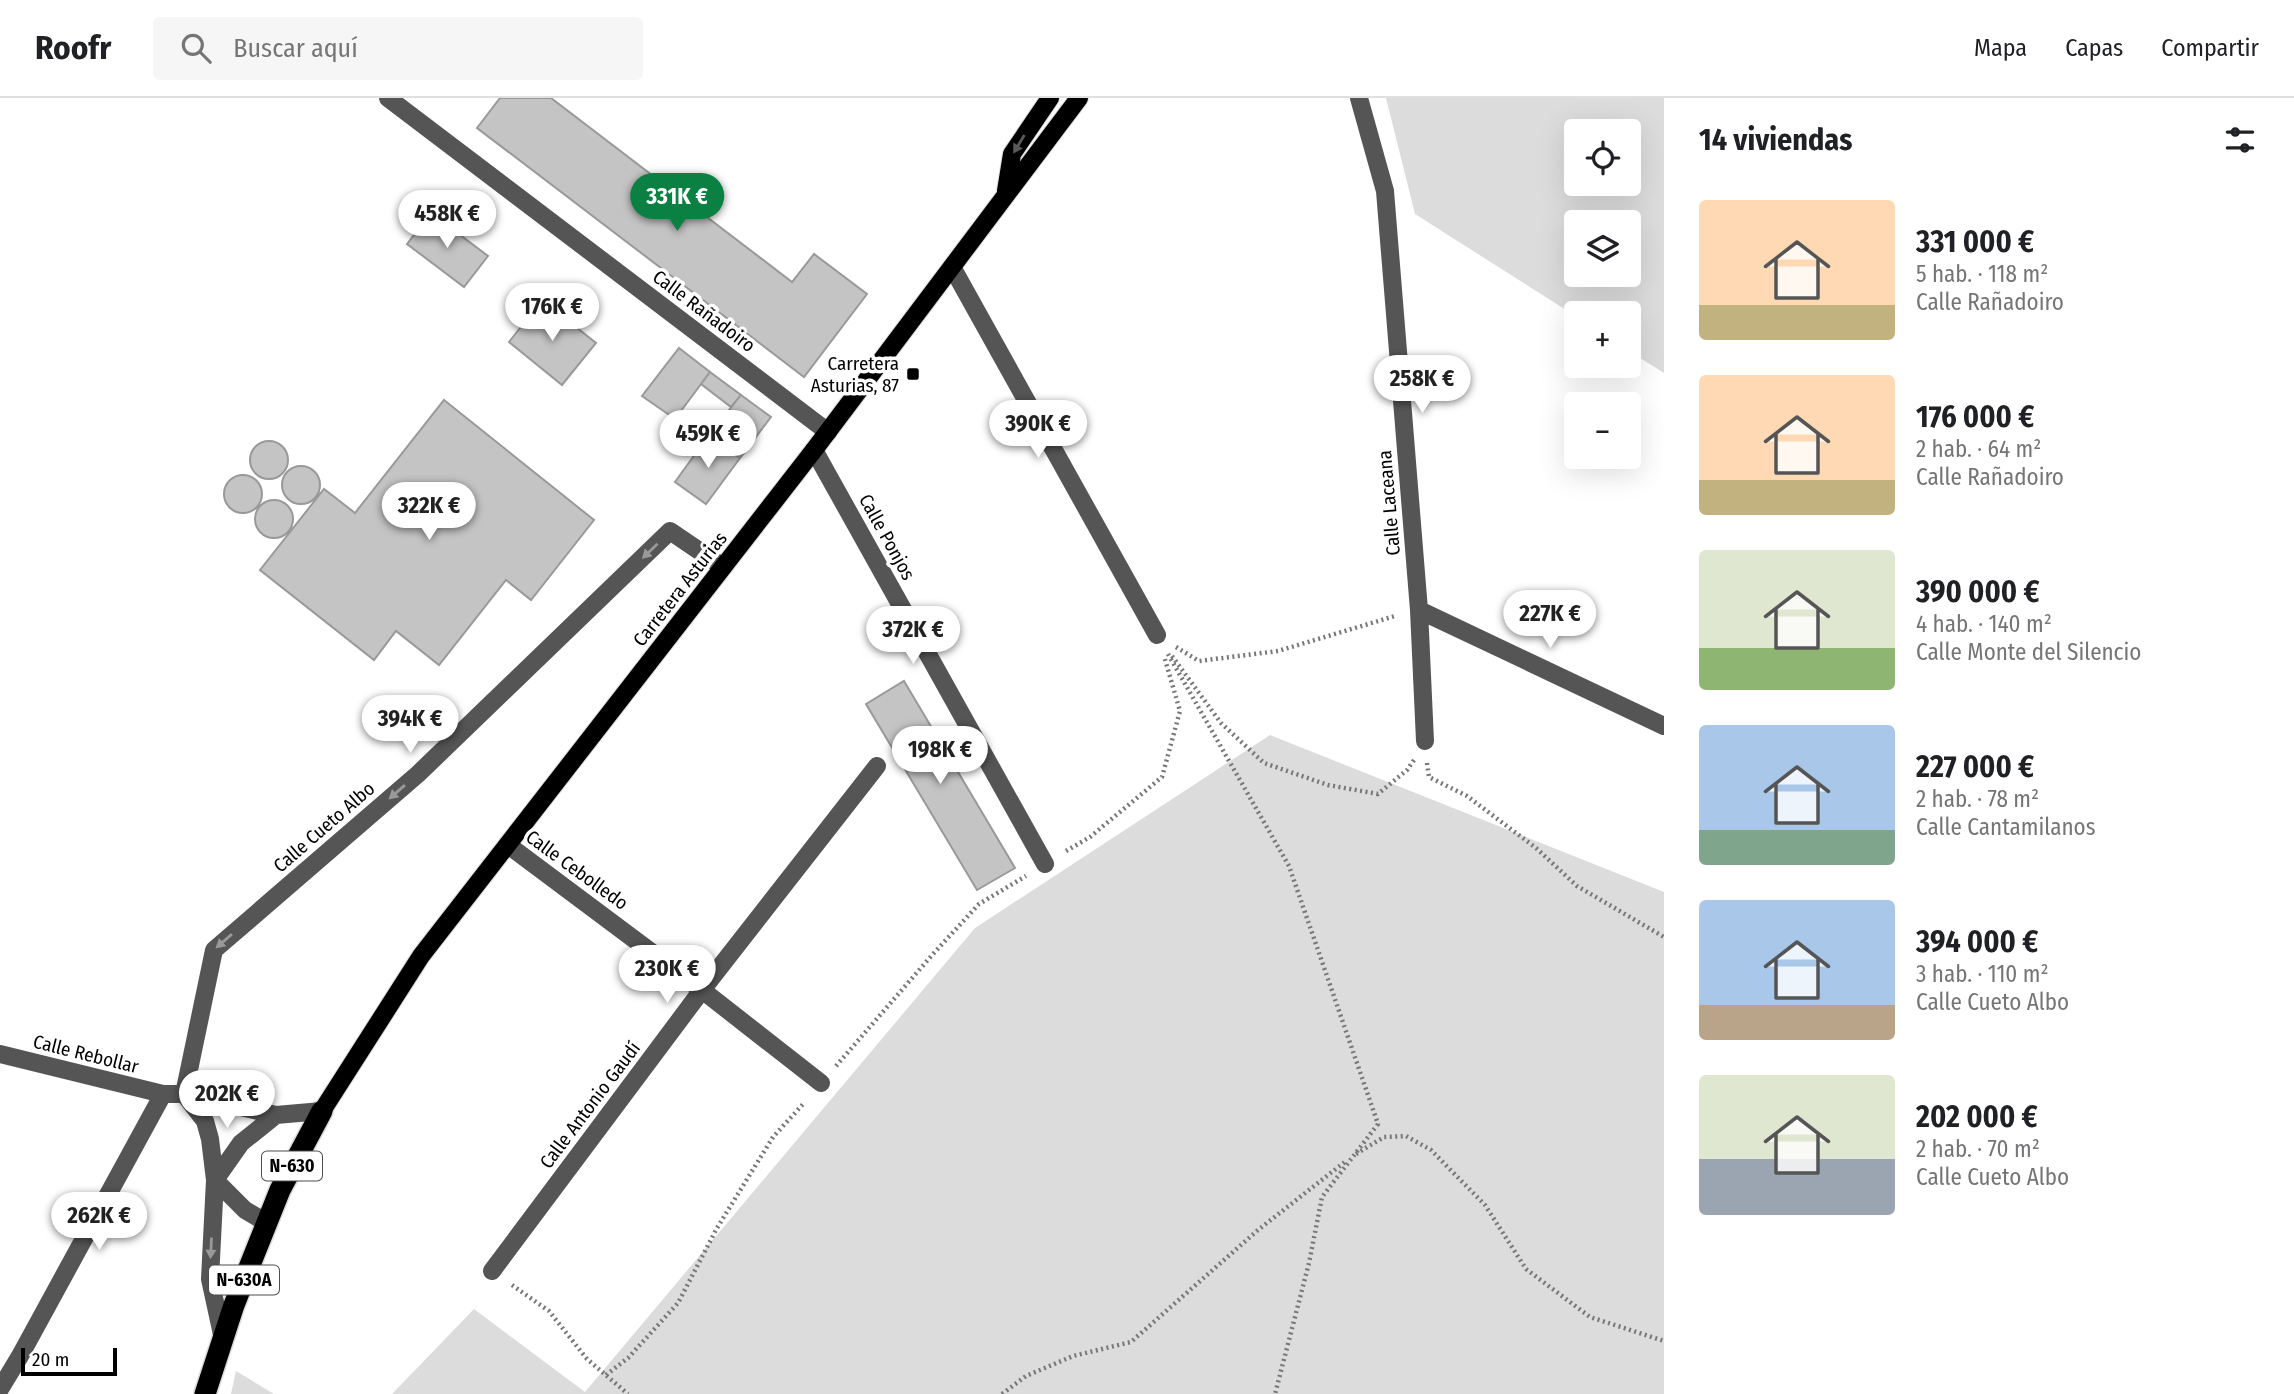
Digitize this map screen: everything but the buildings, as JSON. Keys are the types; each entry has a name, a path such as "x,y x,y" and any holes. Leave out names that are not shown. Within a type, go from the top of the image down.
{"highway":[{"name":"N-630","path":"267,1223 280,1190 322,1111"},
{"name":"N-630A","path":"223,1339 233,1305 267,1223"},
{"path":"205,1394 223,1339"}],"main road":[{"path":"1005,197 1012,153 1050,98"},
{"name":"Carretera Asturias","path":"322,1111 422,956 828,432 1079,98"}],"street":[{"name":"Calle Laceana","path":"1359,98 1385,191 1419,610 1425,741"},
{"name":"Calle Rañadoiro","path":"394,100 828,432"},
{"path":"952,267 1157,635"},
{"name":"Calle Ponjos","path":"814,450 1045,864"},
{"name":"Calle Cueto Albo","path":"184,1094 214,950 418,774 670,531 723,567"},
{"path":"1419,610 1664,726"},
{"name":"Calle Antonio Gaudí","path":"492,1271 702,990 877,766"},
{"name":"Calle Cebolledo","path":"508,845 821,1083"},
{"name":"Calle Rebollar","path":"0,1054 163,1094"},
{"path":"0,1389 163,1094 184,1094 276,1115 322,1111"},
{"path":"184,1094 205,1121 210,1139 215,1180 210,1279 223,1339"},
{"path":"215,1180 242,1143 276,1115"},
{"path":"215,1180 245,1210 267,1223"}],"path":[{"path":"1157,635 1199,661 1279,651 1419,610"},
{"path":"1157,635 1221,723 1264,763 1328,785 1378,793 1407,771 1425,741"},
{"path":"606,1375 628,1357 678,1303 718,1228 773,1137 979,904 1090,837 1163,777 1180,711 1157,635"},
{"path":"1157,635 1289,866 1378,1124 1322,1197 1275,1394"},
{"path":"1425,741 1429,777 1467,796 1536,848 1577,886 1664,937"},
{"path":"1003,1394 1026,1376 1073,1356 1131,1342 1258,1230 1350,1158 1384,1137 1406,1136 1431,1150 1485,1205 1526,1269 1590,1317 1664,1341"},
{"path":"492,1271 549,1311 587,1359 628,1394"}],"shaded area":[{"path":"1386,98 1664,98 1664,373 1641,359 1641,301 1564,301 1564,309 1415,214"},
{"path":"1270,735 1664,892 1664,1394 392,1394 474,1309 585,1392 975,928"},
{"path":"236,1371 274,1394 231,1394"}],"place":[{"name":"Carretera Asturias, 87","path":"913,374"}]}
